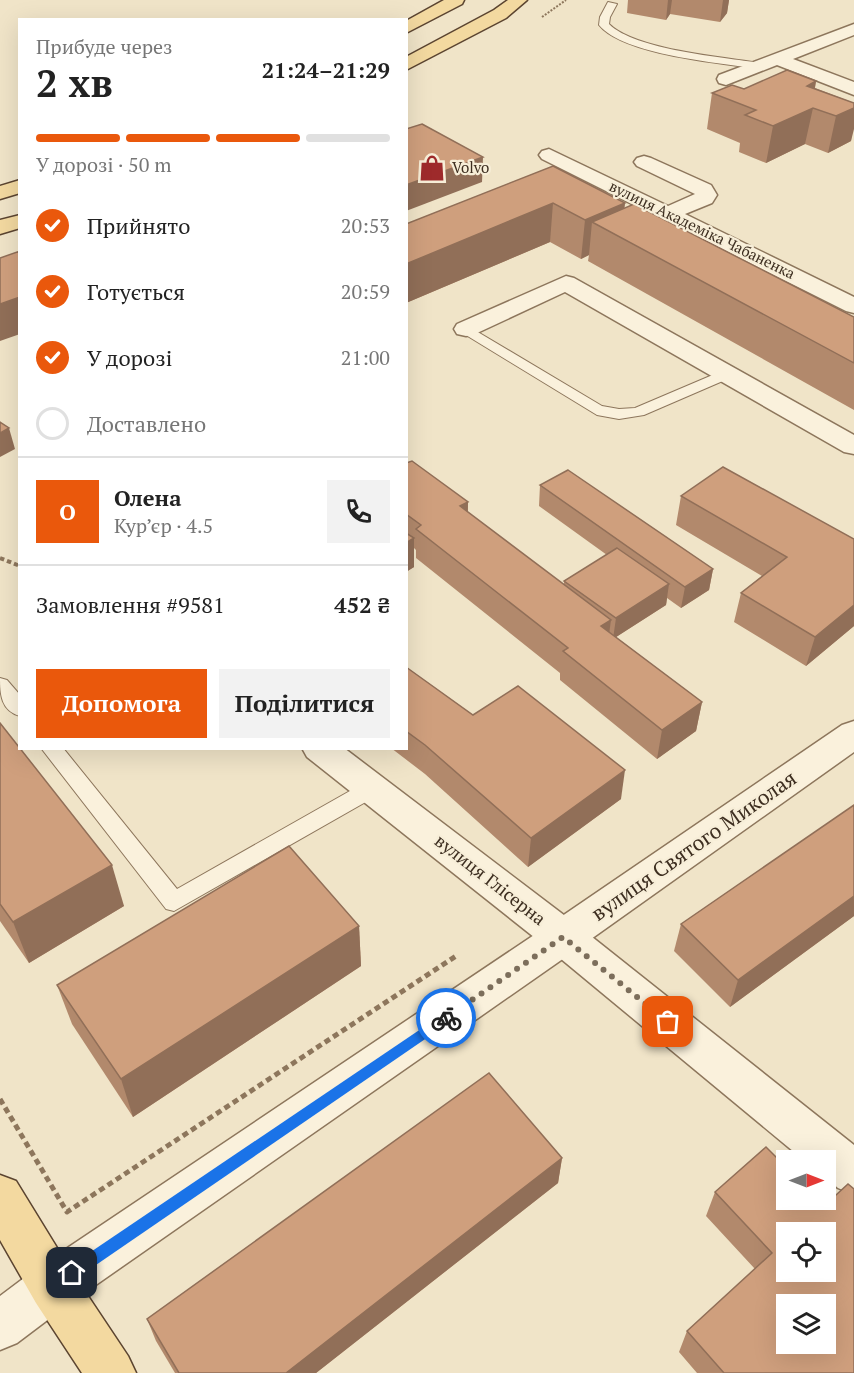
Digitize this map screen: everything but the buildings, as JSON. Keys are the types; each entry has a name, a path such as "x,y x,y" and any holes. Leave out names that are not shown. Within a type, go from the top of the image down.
{"main road":[{"path":"408,27 456,0"},
{"path":"408,64 500,14 519,0"},
{"path":"0,193 18,187"},
{"path":"0,227 18,222"},
{"path":"0,1197 53,1286 111,1373"}],"street":[{"path":"726,79 854,29"},
{"path":"769,62 854,89"},
{"name":"вулиця Академіка Чабаненка","path":"549,155 852,304"},
{"path":"644,162 703,190 706,195 704,198 669,213"},
{"path":"466,329 566,283 854,446"},
{"name":"вулиця Святого Миколая","path":"0,1326 53,1286 563,937 854,734"},
{"name":"вулиця Глісерна","path":"322,750 563,937 854,1173"}],"lane":[{"path":"612,4 604,17 604,25 609,32 622,39 672,51 769,62"},
{"path":"466,329 597,410 619,414 639,412 727,374"},
{"path":"0,685 18,707"},
{"path":"53,750 174,902 371,789"}],"path":[{"path":"0,558 18,565"},
{"path":"0,1099 67,1212 458,955"}],"way so far":[{"path":"446,1018 563,937 668,1022"}],"place":[{"name":"Volvo","path":"432,168"}],"route":[{"path":"72,1273 446,1018"}]}
